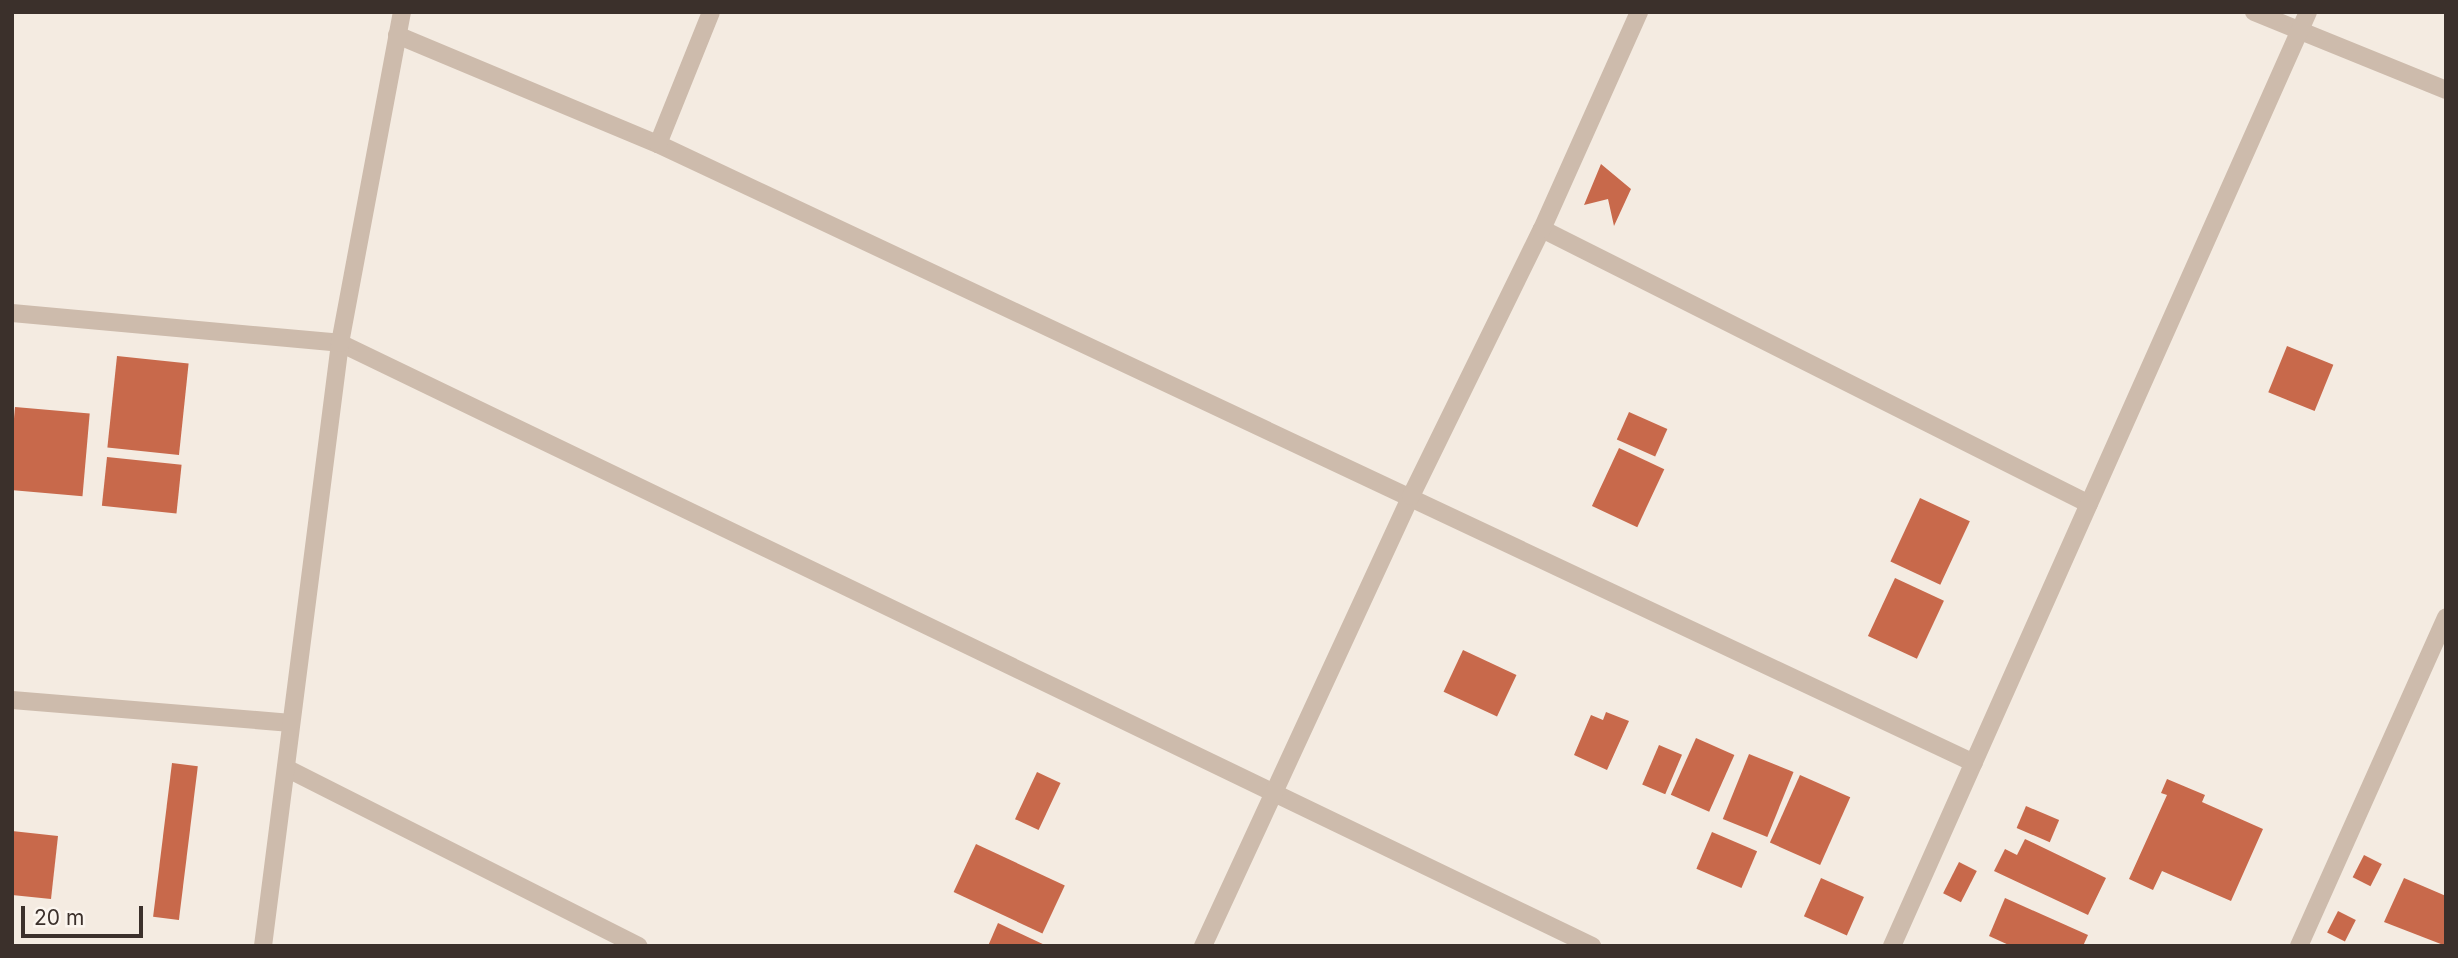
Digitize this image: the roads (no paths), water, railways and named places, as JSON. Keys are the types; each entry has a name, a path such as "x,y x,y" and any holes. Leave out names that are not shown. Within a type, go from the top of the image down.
{"street":[{"path":"263,946 340,343 401,12"},
{"path":"658,144 711,12"},
{"path":"1203,946 1411,496 1542,229 1639,12"},
{"path":"2255,12 2446,90"},
{"path":"1892,946 2308,12"},
{"path":"397,36 658,144 1974,763"},
{"path":"1542,229 2089,504"},
{"path":"12,313 340,343 1273,792 1560,939 1592,946"},
{"path":"2299,946 2446,617"},
{"path":"12,700 291,723"},
{"path":"286,768 639,946"}]}
